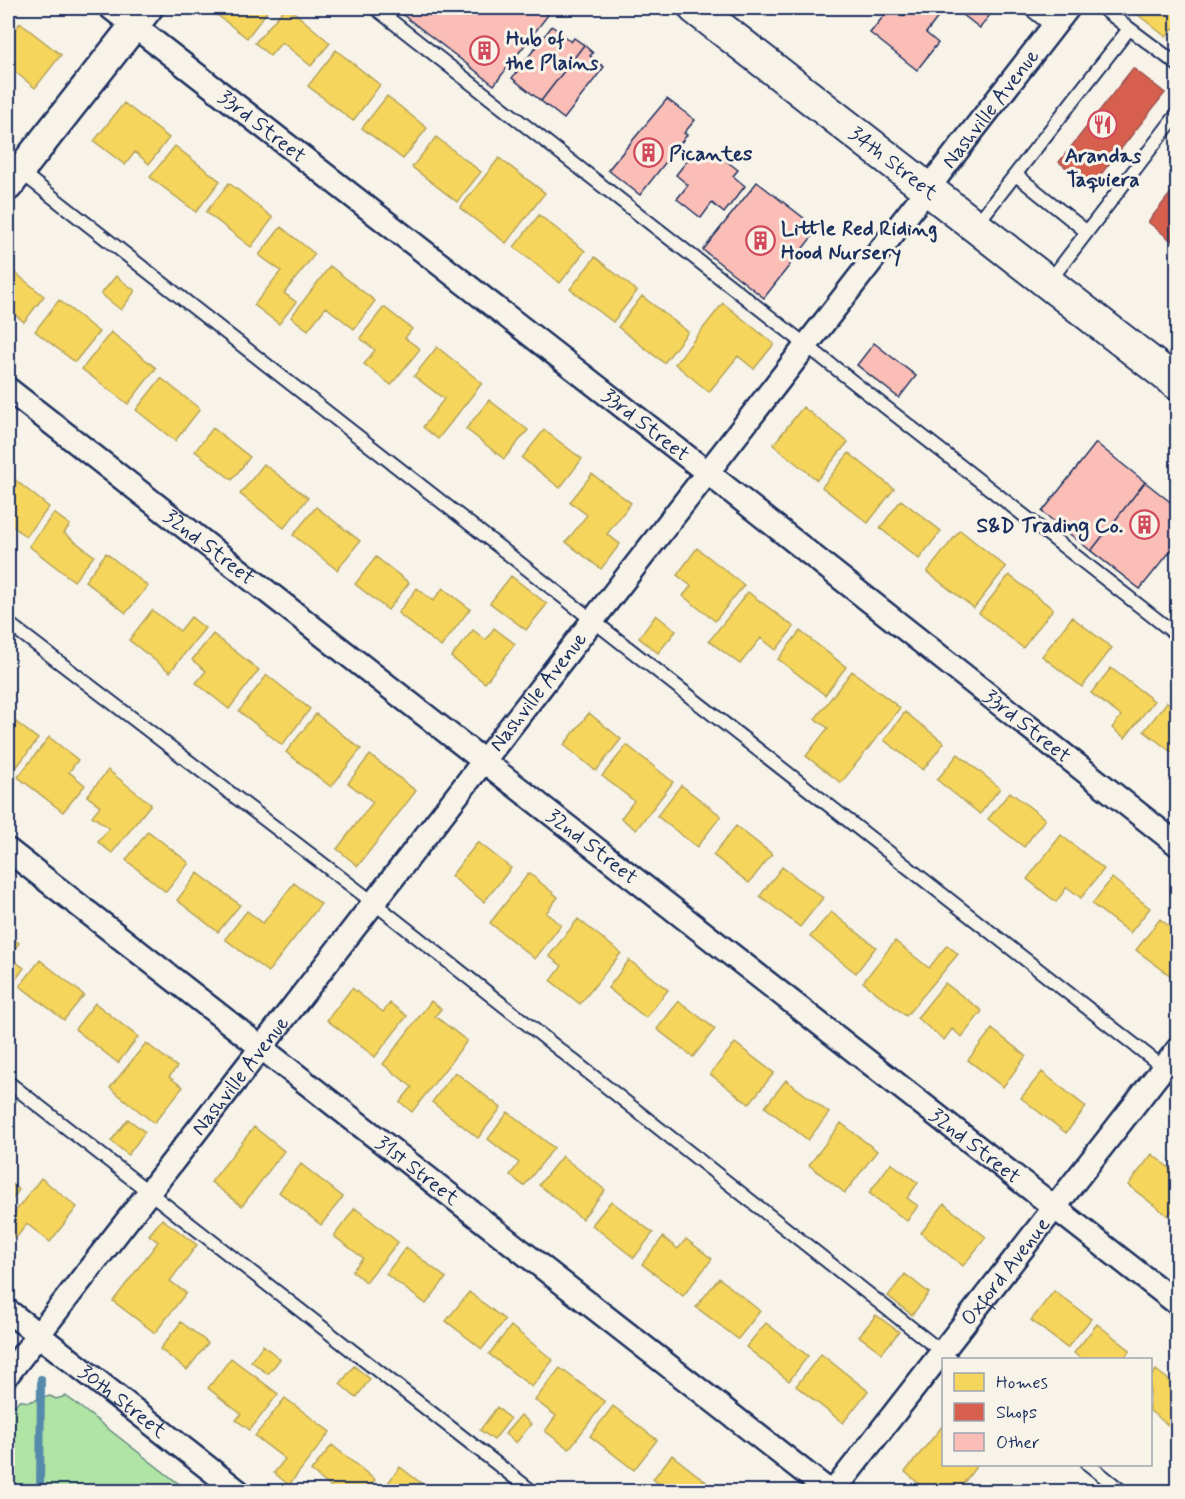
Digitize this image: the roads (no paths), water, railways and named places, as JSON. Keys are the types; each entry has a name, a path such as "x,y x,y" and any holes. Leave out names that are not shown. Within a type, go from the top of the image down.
{"main road":[{"name":"34th Street","path":"695,8 1178,384"}],"street":[{"name":"33rd Street","path":"111,8 141,16 708,473 1178,845"},
{"name":"Nashville Avenue","path":"8,1374 1068,8"},
{"path":"11,173 141,16"},
{"name":"32nd Street","path":"8,389 1178,1304"},
{"name":"31st Street","path":"8,850 831,1491"},
{"name":"Oxford Avenue","path":"947,1355 1054,1207 1170,1073 1178,1048"},
{"name":"30th Street","path":"8,1311 239,1491"},
{"name":"Oxford Avenue","path":"831,1491 942,1361"}],"lane":[{"path":"375,8 1178,636"},
{"path":"1029,8 1053,27"},
{"path":"1102,8 1178,65"},
{"path":"975,226 1130,29"},
{"path":"1048,283 1178,113"},
{"path":"11,173 594,620 1170,1073"},
{"path":"1016,175 1087,232"},
{"path":"8,623 374,903 947,1355"},
{"path":"8,1082 533,1491"},
{"path":"1091,1466 1123,1491"}],"waterway":[{"path":"40,1492 41,1379"}],"place":[{"name":"Hub of the Plains","path":"485,50"},
{"name":"Arandas Taquiera","path":"1103,124"},
{"name":"Picantes","path":"648,153"},
{"name":"Little Red Riding Hood Nursery","path":"760,240"},
{"name":"S&D Trading Co.","path":"1144,525"}]}
